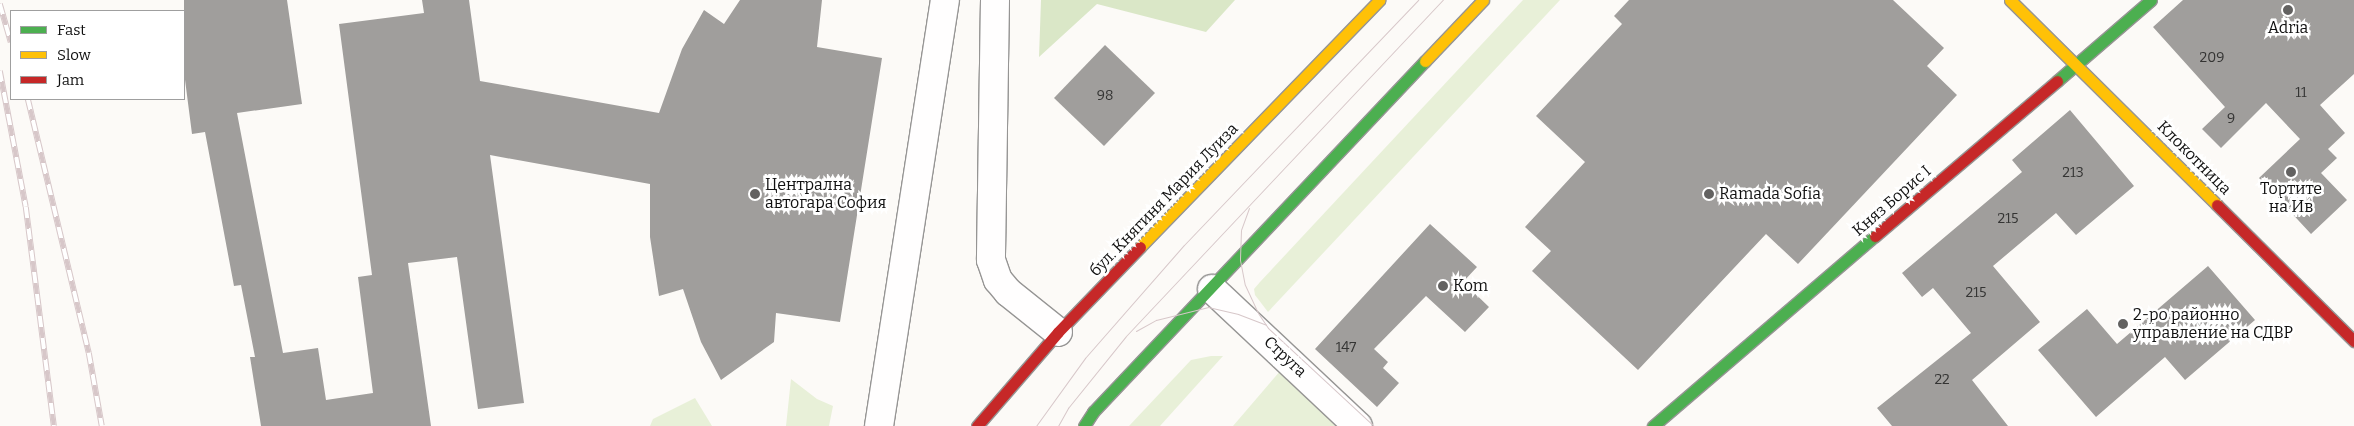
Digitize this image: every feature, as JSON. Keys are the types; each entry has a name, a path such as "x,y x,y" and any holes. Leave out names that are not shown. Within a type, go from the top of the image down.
{"main road":[{"name":"бул. Княгиня Мария Луиза","path":"977,426 1058,332 1379,0"},
{"path":"1084,426 1093,412 1212,289 1483,0"},
{"name":"Клокотница","path":"2010,0 2077,64 2354,341"},
{"name":"Княз Борис I","path":"1653,426 2151,0"}],"street":[{"path":"880,426 946,0"},
{"path":"995,0 991,260 998,280 1008,292 1058,332"},
{"name":"Струга","path":"1212,289 1358,426"}],"green space":[{"path":"1041,0 1235,0 1206,32 1097,4 1039,57"},
{"path":"1523,0 1560,0 1268,312 1255,295 1254,289"},
{"path":"1223,356 1160,426 1129,426 1191,360"},
{"path":"1281,370 1341,426 1233,426"},
{"path":"791,379 817,399 833,406 829,426 786,426"},
{"path":"695,398 712,426 650,426 653,419"}],"building":[{"name":"Централна автогара София","path":"184,0 287,0 302,104 237,113 283,353 318,348 326,400 373,393 358,277 372,275 339,24 424,13 422,0 469,0 480,81 659,113 682,49 704,10 724,24 740,0 822,0 817,47 882,58 840,322 776,313 774,342 721,380 701,342 683,289 659,296 650,237 650,184 490,155 524,403 478,409 457,257 408,263 431,426 261,426 250,357 255,357 241,285 234,286 205,132 192,134 185,80"},
{"name":"Ramada Sofia","path":"1629,0 1893,0 1944,48 1927,66 1957,95 1798,264 1766,234 1638,370 1532,271 1551,251 1525,227 1585,162 1536,116 1622,24 1614,16"},
{"path":"2183,0 2354,0 2354,74 2320,105 2345,133 2328,149 2337,158 2321,173 2347,200 2311,234 2259,178 2300,139 2266,103 2221,148 2202,129 2225,107 2153,27"},
{"path":"1105,45 1155,93 1104,146 1054,98"},
{"path":"2070,110 2134,186 2076,235 2056,213 1993,266 2040,322 1972,380 2008,426 1892,426 1877,408 1971,333 1933,288 1922,297 1902,273 2022,172 2012,160"},
{"path":"1430,224 1477,267 1463,282 1489,307 1465,332 1426,296 1374,349 1388,362 1383,368 1399,383 1377,407 1315,349"},
{"path":"2208,266 2255,320 2185,380 2165,357 2096,417 2038,350 2087,309 2117,344"}],"tram line":[{"path":"1036,426 1085,358 1184,245 1418,0"},
{"path":"1058,426 1068,408 1126,336 1443,0"},
{"path":"1249,208 1241,230 1240,260 1245,285 1258,313 1268,328 1374,426"},
{"path":"1136,331 1156,320 1208,307 1238,314 1266,325"}],"railway":[{"path":"0,4 10,39"},
{"path":"0,71 26,207 54,426"},
{"path":"28,100 89,353 102,426"}],"traffic: fast":[{"path":"2057,81 2151,0"},
{"path":"1084,426 1093,412 1425,61"},
{"path":"1653,426 1875,236"}],"traffic: slow":[{"path":"1140,247 1379,0"},
{"path":"1425,61 1483,0"},
{"path":"2010,0 2217,205"}],"traffic: jam":[{"path":"1875,236 2057,81"},
{"path":"2217,205 2354,341"},
{"path":"977,426 1058,332 1140,247"}],"place":[{"name":"Adria","path":"2288,10"},
{"name":"Тортите на Ив","path":"2291,172"},
{"name":"Централна автогара София","path":"755,194"},
{"name":"Ramada Sofia","path":"1709,194"},
{"name":"Kom","path":"1443,286"},
{"name":"2-ро районно управление на СДВР","path":"2123,324"}]}
